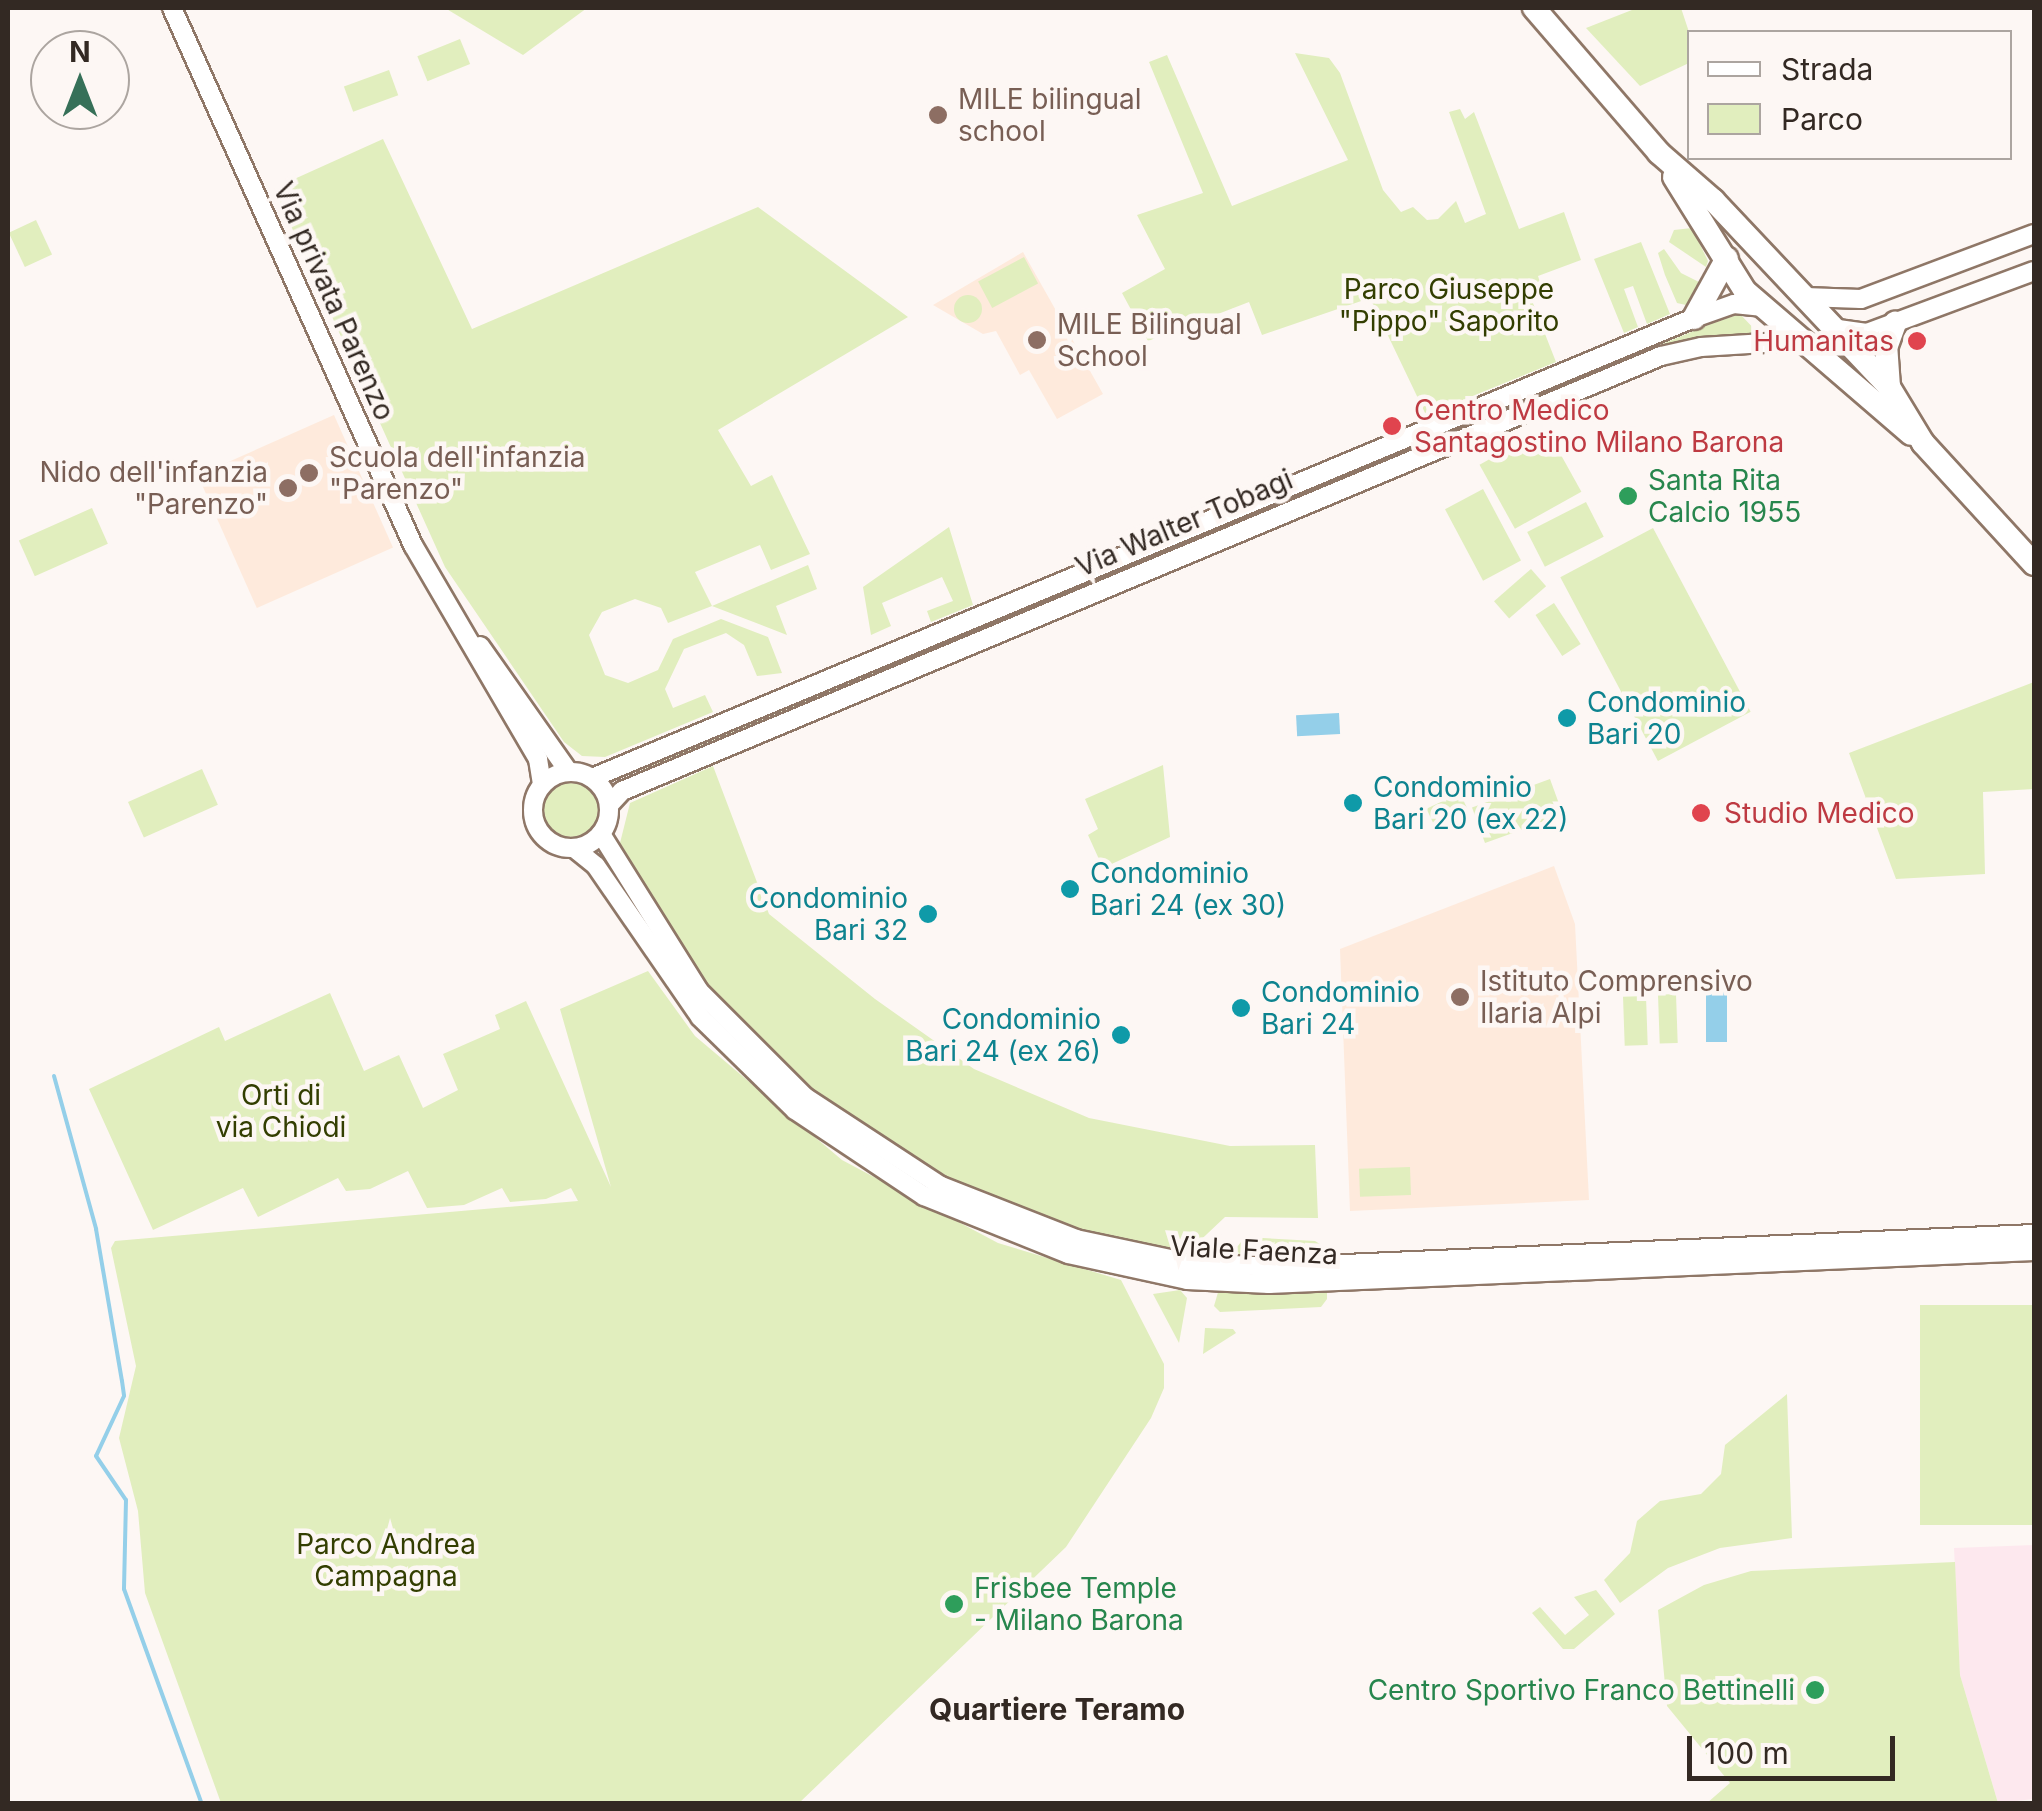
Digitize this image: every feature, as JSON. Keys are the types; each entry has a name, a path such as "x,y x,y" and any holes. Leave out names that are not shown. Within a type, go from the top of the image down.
{"main road":[{"path":"1513,8 1556,40"},
{"path":"1534,8 1556,40 1659,153 1805,297 1889,387 1923,443"},
{"path":"1659,153 1745,291 1797,342 1923,443 2033,564"},
{"path":"1694,318 1727,258"},
{"path":"1766,309 1805,297"},
{"path":"1889,387 1886,348 1895,323"},
{"path":"1797,342 1830,328"}],"street":[{"name":"Via privata Parenzo","path":"172,8 413,545 538,759 542,785"},
{"path":"1805,297 1860,299 2034,234"},
{"path":"1830,328 1867,334 2034,271"},
{"name":"Via Walter Tobagi","path":"592,778 1694,318 1734,304 1766,309"},
{"name":"Via Walter Tobagi","path":"609,805 622,791 1661,356 1701,347 1797,342"},
{"name":"Via privata Parenzo","path":"452,614 512,683 570,772"},
{"path":"570,772 592,778 609,805 601,834 574,848 551,842 536,823 533,806 542,785 570,772"},
{"name":"Viale Faenza","path":"601,834 699,991 805,1097 942,1186 1076,1239 1189,1263 1276,1267 2034,1234"},
{"name":"Viale Faenza","path":"574,848 596,866 700,1017 795,1110 924,1196 1068,1254 1187,1280 1287,1284 2034,1250"}],"shaded area":[{"name":"MILE Bilingual School","path":"1023,252 1103,394 1057,419 1029,370 1020,375 996,331 983,334 933,305"},
{"path":"334,415 393,547 257,608 198,476"},
{"name":"Istituto Comprensivo Ilaria Alpi","path":"1554,866 1575,924 1589,1200 1350,1211 1340,949"},
{"path":"2034,1545 2034,1799 1998,1803 1960,1675 1954,1548"}],"green space":[{"path":"445,8 587,8 523,55"},
{"path":"1637,8 1681,8 1688,30 1687,64 1640,86 1586,28"},
{"path":"460,39 470,64 427,81 417,56"},
{"name":"Parco Giuseppe \"Pippo\" Saporito","path":"1295,53 1329,58 1340,73 1383,190 1401,212 1413,207 1427,220 1438,219 1456,201 1465,223 1486,214 1449,112 1460,109 1465,119 1474,112 1519,229 1564,212 1581,260 1538,276 1542,289 1529,293 1556,362 1426,415 1370,298 1262,335 1249,302 1148,341 1122,293 1165,269 1137,215 1203,193 1149,62 1167,55 1232,206 1348,160"},
{"path":"389,70 398,95 353,112 344,86"},
{"path":"383,139 472,329 758,207 908,317 718,430 751,486 772,475 810,554 771,570 760,545 695,572 712,606 668,623 661,608 635,599 602,612 589,635 605,675 628,683 658,670 673,639 721,619 768,637 782,673 757,676 744,645 726,633 684,649 665,689 673,708 705,695 713,712 605,757 582,756 564,742 445,567 278,197 281,185"},
{"path":"36,220 52,254 25,267 9,233"},
{"path":"1692,228 1708,261 1706,267 1669,242 1674,230"},
{"path":"1641,242 1670,314 1647,324 1633,286 1624,289 1638,327 1624,333 1594,259"},
{"path":"1664,249 1681,273 1701,283 1686,305 1677,303 1665,275 1658,253"},
{"path":"1024,257 1038,283 992,308 978,281"},
{"path":"968,295 978,299 982,309 978,319 968,323 958,319 954,309 958,299"},
{"path":"1740,314 1758,333 1658,347 1238,519 1713,323"},
{"path":"1546,428 1581,492 1515,529 1480,465"},
{"path":"1483,489 1521,561 1483,581 1445,509"},
{"path":"1586,502 1604,537 1545,567 1527,532"},
{"path":"92,508 108,544 35,576 19,541"},
{"path":"949,527 973,605 931,622 927,611 953,601 942,577 882,603 891,626 871,635 863,587"},
{"path":"1653,528 1751,712 1658,761 1560,577"},
{"path":"1164,550 642,770 641,768"},
{"path":"808,565 817,589 776,606 787,635 712,606"},
{"path":"1531,569 1546,586 1509,619 1494,601"},
{"path":"1554,603 1581,644 1562,656 1536,615"},
{"path":"2034,682 2034,789 1983,792 1985,874 1896,879 1849,753"},
{"path":"1163,765 1170,837 1103,868 1088,835 1098,829 1085,799"},
{"path":"713,766 769,914 875,999 974,1069 1089,1118 1230,1146 1315,1145 1318,1218 1225,1217 1189,1251 1112,1239 1015,1209 936,1174 838,1111 764,1048 710,988 620,843 630,803"},
{"path":"202,769 218,805 144,838 128,802"},
{"path":"1550,779 1563,815 1485,843 1472,807"},
{"path":"571,783 590,791 598,810 590,829 571,837 552,829 544,810 552,791"},
{"path":"1460,793 1468,810 1434,826 1426,809"},
{"path":"648,971 695,1036 842,1160 998,1243 1121,1280 1164,1364 1164,1388 1151,1418 1066,1547 799,1803 221,1803 145,1593 138,1511 119,1438 136,1366 111,1248 115,1241 578,1201 571,1188 546,1199 510,1202 502,1188 464,1205 427,1208 408,1171 370,1189 346,1191 338,1178 258,1217 243,1188 153,1230 89,1089 219,1027 225,1041 330,993 364,1071 399,1055 423,1108 458,1090 443,1054 500,1029 495,1015 526,1001 611,1187 560,1009"},
{"path":"1676,994 1678,1043 1660,1044 1658,995"},
{"path":"1646,996 1648,1045 1625,1046 1623,997"},
{"path":"1410,1167 1411,1195 1360,1197 1359,1169"},
{"path":"1245,1237 1315,1241 1323,1246 1325,1260 1229,1257"},
{"path":"1219,1289 1327,1289 1327,1299 1321,1307 1220,1312 1214,1306"},
{"path":"1180,1290 1187,1298 1179,1343 1153,1294"},
{"path":"1920,1305 2034,1305 2034,1525 1920,1525"},
{"path":"1205,1328 1233,1329 1236,1333 1203,1354"},
{"path":"1787,1394 1792,1538 1720,1548 1668,1568 1620,1603 1604,1580 1630,1553 1637,1521 1660,1501 1701,1494 1721,1474 1725,1445"},
{"name":"Centro Sportivo Franco Bettinelli","path":"1955,1562 1960,1675 1998,1803 1707,1803 1730,1783 1667,1706 1658,1610 1704,1585 1751,1571"},
{"path":"1596,1590 1615,1614 1574,1649 1563,1649 1532,1613 1540,1607 1565,1635 1589,1615 1574,1597"}],"water":[{"path":"1339,713 1340,734 1297,736 1296,715"},
{"path":"1706,990 1727,990 1727,1042 1706,1042"}],"waterway":[{"path":"54,1076 96,1229 124,1396 96,1456 126,1500 124,1589 202,1804"}],"place":[{"name":"MILE bilingual school","path":"938,115"},
{"name":"MILE Bilingual School","path":"1037,340"},
{"name":"Humanitas","path":"1917,341"},
{"name":"Centro Medico Santagostino Milano Barona","path":"1392,426"},
{"name":"Scuola dell'infanzia \"Parenzo\"","path":"309,473"},
{"name":"Nido dell'infanzia \"Parenzo\"","path":"288,488"},
{"name":"Santa Rita Calcio 1955","path":"1628,496"},
{"name":"Condominio Bari 20","path":"1567,718"},
{"name":"Condominio Bari 20 (ex 22)","path":"1353,803"},
{"name":"Studio Medico","path":"1701,813"},
{"name":"Condominio Bari 24 (ex 30)","path":"1070,889"},
{"name":"Condominio Bari 32","path":"928,914"},
{"name":"Istituto Comprensivo Ilaria Alpi","path":"1460,997"},
{"name":"Condominio Bari 24","path":"1241,1008"},
{"name":"Condominio Bari 24 (ex 26)","path":"1121,1035"},
{"name":"Frisbee Temple - Milano Barona","path":"954,1604"},
{"name":"Centro Sportivo Franco Bettinelli","path":"1815,1690"}],"district":[{"name":"Quartiere Teramo","path":"1057,1709"}],"park label":[{"name":"Orti di via Chiodi","path":"281,1111"},
{"name":"Parco Andrea Campagna","path":"386,1560"}]}
